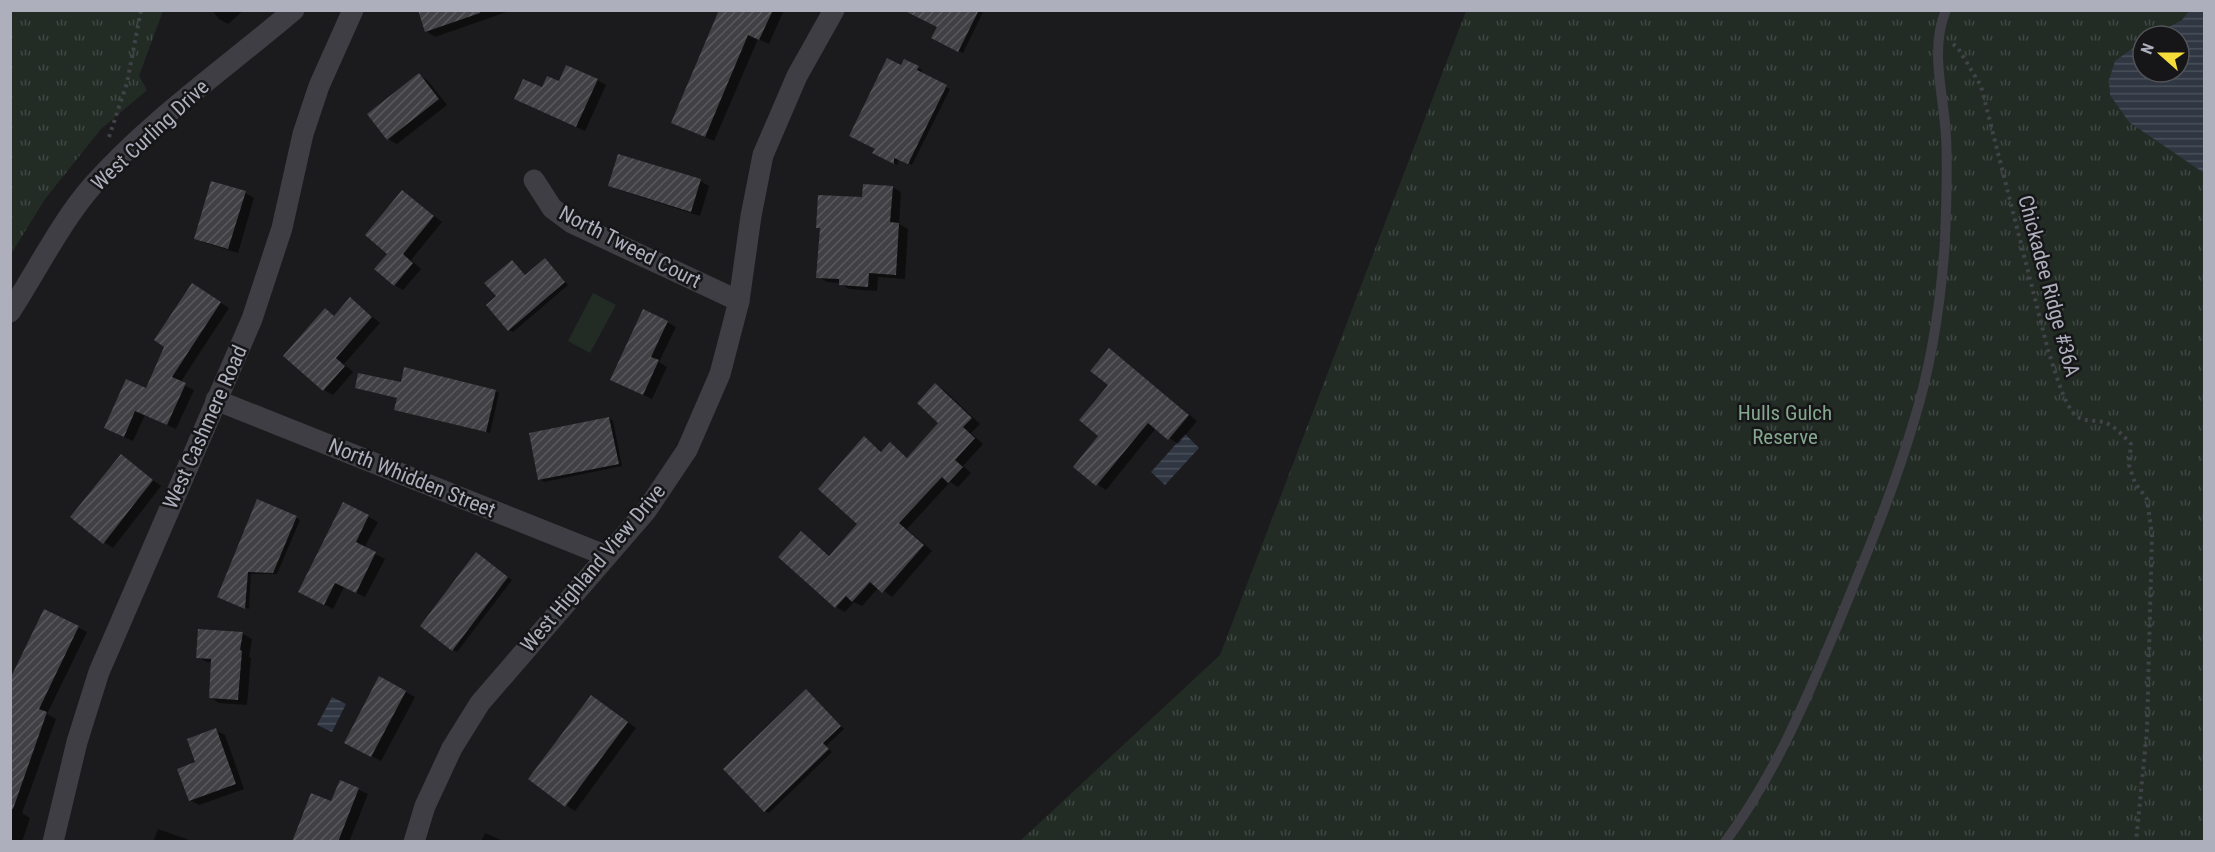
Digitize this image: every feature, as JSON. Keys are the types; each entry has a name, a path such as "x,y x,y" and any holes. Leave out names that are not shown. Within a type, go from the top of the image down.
{"street":[{"name":"West Curling Drive","path":"10,312 68,219 92,186 153,127 294,10"},
{"name":"West Cashmere Road","path":"53,842 77,742 99,672 252,319 282,228 303,134 319,86 353,10"},
{"name":"West Highland View Drive","path":"414,842 425,806 452,748 480,703 646,511 687,450 720,374 739,301 751,216 763,155 797,76 834,10"},
{"name":"North Tweed Court","path":"534,180 552,208 572,223 739,301"},
{"name":"North Whidden Street","path":"216,400 607,556"}],"lane":[{"path":"1725,842 1772,768 1798,718 1875,536 1914,423 1935,327 1944,242 1947,137 1938,62 1939,36 1946,10"}],"path":[{"path":"106,145 127,83 141,10"},
{"name":"Chickadee Ridge #36A","path":"1939,36 1949,40 1958,48 1981,86 2048,350 2061,389 2075,415 2089,422 2103,422 2114,427 2131,444 2129,465 2134,483 2147,499 2152,536 2147,730 2136,842"}],"green space":[{"path":"11,10 163,11 139,76 147,90 101,129 45,199 11,254"},
{"name":"Hulls Gulch Reserve","path":"1466,11 2204,11 2204,841 1019,842 1220,655"},
{"path":"593,293 616,305 590,353 568,341"}],"water":[{"path":"2189,11 2204,11 2204,173 2129,122 2110,95 2109,80 2115,61 2131,50 2131,84 2191,84 2191,24 2174,24 2182,20"},
{"path":"1185,434 1199,448 1165,485 1151,472"},
{"path":"332,697 346,704 332,732 317,725"}],"building":[{"path":"418,10 480,10 480,13 425,32"},
{"path":"719,10 773,10 759,40 748,35 705,137 671,123"},
{"path":"903,10 979,10 958,52 931,38 937,27"},
{"path":"887,58 901,65 904,59 919,66 917,70 947,85 908,164 894,158 894,164 872,153 875,149 849,136"},
{"path":"566,65 598,79 576,127 514,99 523,79 542,87 547,76 559,81"},
{"path":"419,73 439,99 387,140 367,114"},
{"path":"618,154 701,179 691,212 608,186"},
{"path":"211,181 246,191 228,249 194,239"},
{"path":"863,184 893,186 890,222 899,223 896,275 869,273 868,287 839,285 839,279 816,278 820,228 816,228 818,195 862,197"},
{"path":"402,190 434,216 403,254 413,263 394,286 374,269 387,254 365,235"},
{"path":"545,258 565,282 508,331 486,305 496,296 484,283 512,260 525,275"},
{"path":"192,283 221,302 172,377 186,383 167,425 135,411 124,437 104,428 126,379 146,388 164,347 154,340"},
{"path":"350,297 372,317 336,358 345,366 323,391 283,356 325,308 334,316"},
{"path":"643,309 668,321 651,357 659,360 643,395 610,380"},
{"path":"1109,348 1189,415 1168,440 1148,423 1096,486 1073,467 1098,436 1079,420 1108,385 1090,371"},
{"path":"404,367 496,390 486,432 394,410 397,398 355,388 358,373 401,382"},
{"path":"935,383 972,418 963,427 975,438 955,460 963,467 948,483 942,477 899,523 924,545 882,593 870,582 852,602 846,596 835,608 778,557 801,531 829,556 857,524 818,489 864,436 881,452 890,442 907,458 938,423 917,403"},
{"path":"609,417 619,464 538,480 529,433"},
{"path":"121,454 153,480 103,544 70,517"},
{"path":"257,499 297,516 273,573 248,572 245,609 217,597"},
{"path":"343,502 369,515 356,542 376,552 356,593 335,583 324,605 298,592"},
{"path":"476,552 508,577 452,651 420,626"},
{"path":"44,609 79,626 39,709 47,712 13,809 10,809 10,679"},
{"path":"198,629 243,632 238,700 209,698 211,659 196,658"},
{"path":"379,676 406,691 371,757 344,743"},
{"path":"806,689 841,726 823,743 829,749 764,812 723,769"},
{"path":"591,695 628,722 565,807 528,779"},
{"path":"216,728 236,784 189,801 177,769 195,762 187,739"},
{"path":"340,780 359,788 338,842 292,842 311,793 331,801"}]}
